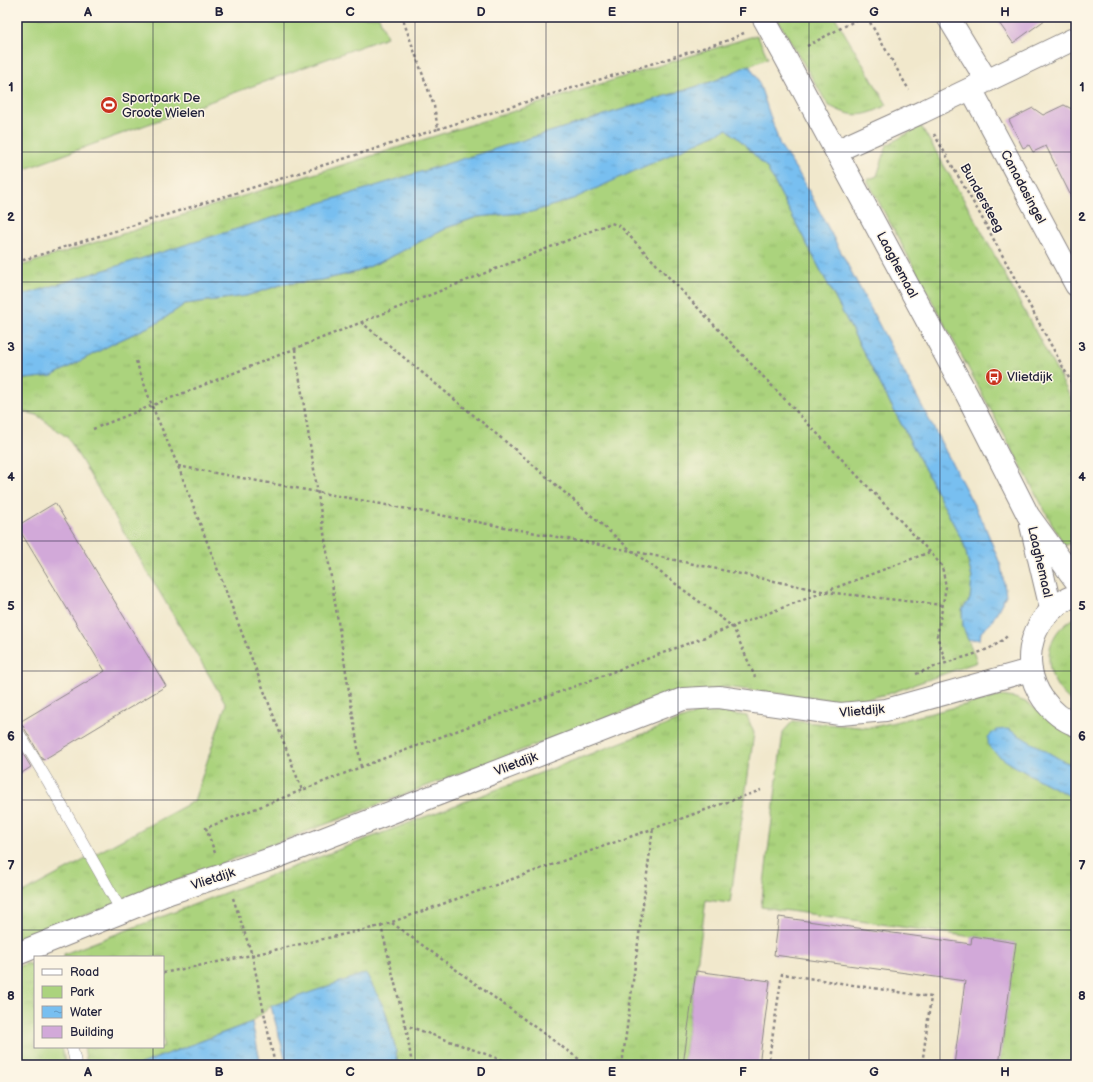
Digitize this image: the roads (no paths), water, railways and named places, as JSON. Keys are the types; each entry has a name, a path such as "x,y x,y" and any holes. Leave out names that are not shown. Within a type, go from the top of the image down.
{"street":[{"name":"Canadasingel","path":"948,17 979,85 1076,285"},
{"name":"Laaghemaal","path":"764,20 836,150 967,395 1028,515 1076,581"},
{"path":"836,150 922,112 1076,38"},
{"name":"Laaghemaal","path":"1028,515 1051,609"},
{"path":"1076,595 1064,599 1051,609 1037,628 1030,648 1030,670 1037,690 1049,708 1061,718 1076,725"},
{"name":"Vlietdijk","path":"17,954 46,946 169,893 274,858 683,699 719,697 840,714 886,710 1030,670"}],"lane":[{"path":"17,730 49,783 122,912"},
{"path":"72,1048 76,1065"}],"water":[{"path":"749,65 758,80 780,145 803,180 984,524 1001,566 1006,595 991,623 981,632 980,639 968,640 963,627 962,610 970,599 972,578 964,544 767,168 727,129 573,199 532,212 477,217 446,228 389,258 357,272 322,280 284,284 246,296 185,304 159,322 114,343 52,376 17,380 17,297 714,81"},
{"path":"1008,729 1063,761 1076,766 1076,801 1072,797 1014,766 994,752 989,745 988,737 996,730"},
{"path":"366,973 385,1010 395,1047 398,1065 287,1065 271,1006"},
{"path":"252,1022 261,1065 138,1065"}],"place":[{"name":"Sportpark De Groote Wielen","path":"109,105"},
{"name":"Vlietdijk","path":"994,377"}]}
